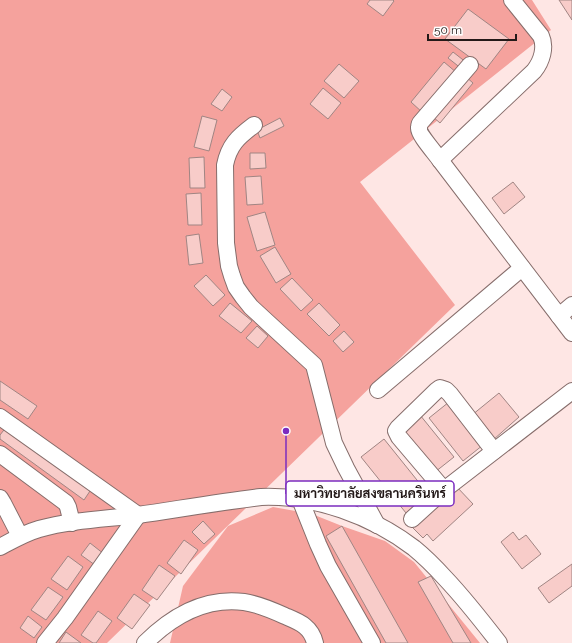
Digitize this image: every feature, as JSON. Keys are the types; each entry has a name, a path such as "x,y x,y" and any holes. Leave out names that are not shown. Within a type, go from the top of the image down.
{"street":[{"path":"440,160 536,69 544,46 543,40 512,0"},
{"path":"470,66 422,122 419,126 419,130 440,160 572,333"},
{"path":"254,125 234,142 225,165 226,243 232,276 236,287 251,307 314,364 334,443 377,525"},
{"path":"378,390 522,268"},
{"path":"559,316 572,305"},
{"path":"444,490 399,437 396,431 436,391 440,388 450,394 494,451"},
{"path":"412,518 444,490 572,391"},
{"path":"0,417 138,515"},
{"path":"0,454 66,503 72,523"},
{"path":"0,547 20,536 39,529 72,523 261,497 281,496 300,499 333,506 352,513 377,525 414,548 431,563 455,589 499,643"},
{"path":"0,498 20,536"},
{"path":"300,499 328,566 372,643"},
{"path":"45,643 65,618 138,515"},
{"path":"145,643 176,617 194,608 208,604 232,601 244,602 264,607 295,620 311,632 315,643"}],"shaded area":[{"path":"0,0 532,0 551,30 360,182 455,305 107,643 0,643"},
{"path":"20,0 572,0 572,643 0,643"},
{"path":"273,507 312,514 385,541 414,562 480,643 170,643 183,586 228,526"}],"building":[{"path":"370,0 394,1 383,16 367,4"},
{"path":"559,0 572,0 572,20"},
{"path":"468,9 509,39 486,69 445,39"},
{"path":"453,52 467,63 462,69 448,58"},
{"path":"444,62 457,73 423,113 411,102"},
{"path":"339,64 359,81 344,98 324,81"},
{"path":"465,76 473,83 440,123 432,116"},
{"path":"323,88 341,103 328,119 310,104"},
{"path":"222,89 232,97 222,111 211,104"},
{"path":"202,116 217,120 209,151 194,147"},
{"path":"280,118 284,126 260,138 257,130"},
{"path":"250,153 265,153 266,168 250,169"},
{"path":"204,157 205,188 190,188 189,158"},
{"path":"261,176 263,204 247,205 245,177"},
{"path":"513,182 525,197 504,214 492,198"},
{"path":"201,193 202,225 188,225 186,194"},
{"path":"265,212 275,245 257,251 247,217"},
{"path":"199,234 203,263 189,265 186,236"},
{"path":"275,247 291,274 276,283 260,256"},
{"path":"206,275 225,295 213,306 194,286"},
{"path":"292,278 313,300 301,311 280,289"},
{"path":"230,303 252,321 241,333 219,316"},
{"path":"319,303 340,325 329,336 307,314"},
{"path":"257,326 268,336 258,348 246,338"},
{"path":"344,331 354,342 343,352 333,341"},
{"path":"0,381 37,406 28,419 0,400"},
{"path":"499,393 519,417 493,440 472,415"},
{"path":"449,402 483,445 463,461 429,418"},
{"path":"420,415 454,457 435,472 401,430"},
{"path":"7,426 92,488 84,500 0,439 0,435"},
{"path":"384,439 429,495 406,513 361,457"},
{"path":"456,486 473,504 433,541 427,534 423,538 412,527"},
{"path":"203,521 215,534 204,544 192,532"},
{"path":"342,526 408,643 386,643 326,536"},
{"path":"513,532 519,540 526,535 541,554 522,569 501,542"},
{"path":"184,540 198,550 181,574 167,563"},
{"path":"90,543 104,554 95,565 81,555"},
{"path":"68,556 83,567 67,590 51,579"},
{"path":"572,564 572,586 549,603 538,588"},
{"path":"159,565 175,576 157,600 142,590"},
{"path":"431,576 471,643 453,643 418,582"},
{"path":"48,587 63,597 46,620 31,610"},
{"path":"134,594 150,605 132,629 117,618"},
{"path":"98,611 112,621 96,643 93,643 81,635"},
{"path":"28,616 42,627 34,638 20,628"},
{"path":"66,632 81,643 59,643"}],"place":[{"name":"มหาวิทยาลัยสงขลานครินทร์","path":"286,431"}]}
